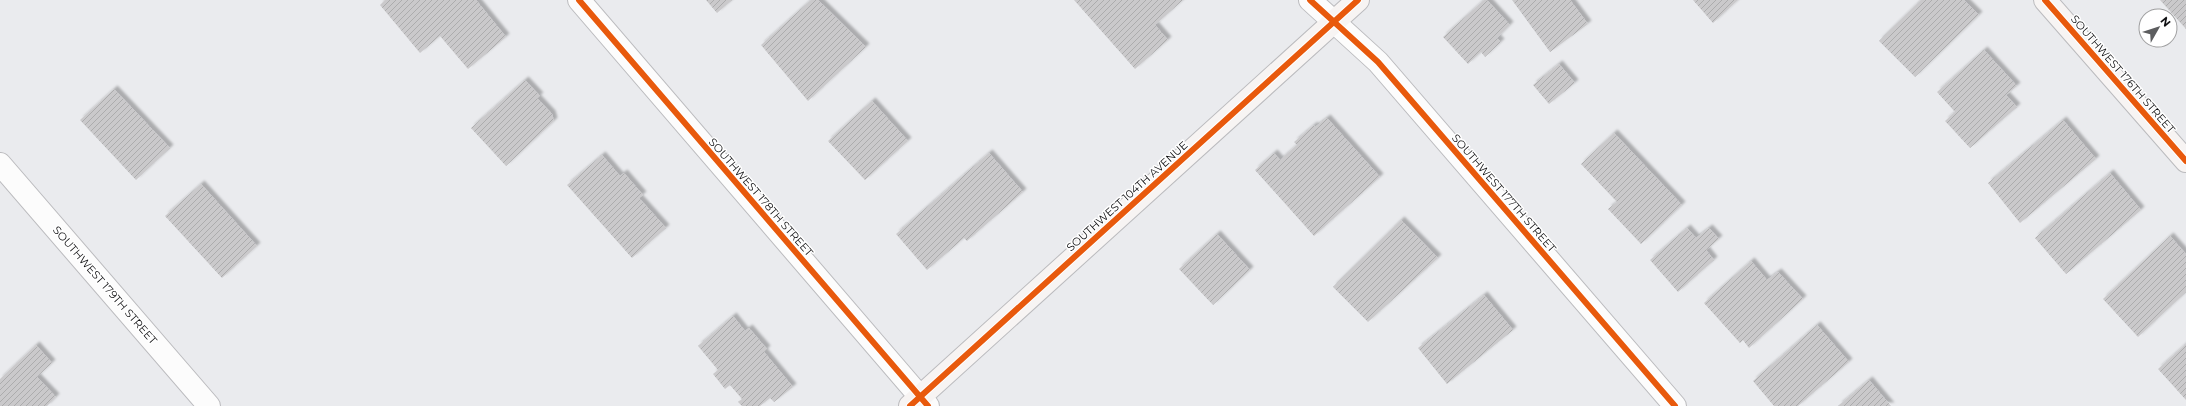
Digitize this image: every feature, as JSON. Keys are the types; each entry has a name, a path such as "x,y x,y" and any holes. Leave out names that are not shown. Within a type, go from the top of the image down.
{"street":[{"name":"SOUTHWEST 178TH STREET","path":"579,0 919,403"},
{"name":"SOUTHWEST 177TH STREET","path":"1310,0 1378,62 1675,406"},
{"name":"SOUTHWEST 104TH AVENUE","path":"919,403 1358,0"},
{"name":"SOUTHWEST 176TH STREET","path":"2045,0 2186,161"},
{"name":"SOUTHWEST 179TH STREET","path":"0,164 209,406"}],"building":[{"path":"385,0 476,0 506,37 468,69 440,36 420,53 380,5"},
{"path":"706,0 732,0 717,13"},
{"path":"811,0 818,0 866,47 808,101 761,45"},
{"path":"1074,0 1183,0 1155,25 1168,40 1135,69"},
{"path":"1484,0 1487,0 1510,25 1497,38 1501,42 1485,57 1481,52 1468,64 1443,37"},
{"path":"1512,0 1570,0 1588,24 1550,52"},
{"path":"1693,0 1738,0 1713,23"},
{"path":"1921,0 1964,0 1979,15 1915,77 1879,41"},
{"path":"2160,0 2186,0 2186,29 2178,20 2178,8 2167,8"},
{"path":"1984,50 2017,86 2006,95 2017,107 1970,148 1945,121 1955,112 1937,92"},
{"path":"1559,64 1575,83 1549,104 1533,85"},
{"path":"525,80 540,96 537,98 552,114 554,121 506,166 471,128"},
{"path":"114,89 170,148 136,180 80,120"},
{"path":"872,101 908,141 865,180 828,141"},
{"path":"1327,118 1380,177 1314,236 1255,170 1274,153 1280,160 1297,145 1294,142 1314,125 1315,127"},
{"path":"2063,120 2096,159 2020,223 1988,183"},
{"path":"1614,133 1682,205 1641,244 1608,209 1617,202 1581,164"},
{"path":"989,153 1023,192 967,241 964,238 927,270 896,234"},
{"path":"602,155 620,176 624,173 643,195 639,198 666,228 632,258 567,185"},
{"path":"2110,173 2141,210 2066,274 2035,238"},
{"path":"201,184 257,246 222,278 165,216"},
{"path":"1401,220 1438,258 1368,322 1333,287"},
{"path":"1687,228 1696,238 1709,228 1719,239 1706,250 1714,260 1678,292 1650,260"},
{"path":"1217,234 1250,270 1213,305 1179,269"},
{"path":"2170,236 2186,254 2186,292 2138,337 2103,299"},
{"path":"1751,261 1767,280 1778,272 1803,299 1749,348 1743,340 1740,343 1704,303"},
{"path":"1484,295 1513,330 1447,384 1418,348"},
{"path":"733,316 745,331 749,328 767,349 764,352 793,387 774,402 770,398 760,406 742,406 738,402 742,399 730,385 725,389 713,374 718,370 698,346"},
{"path":"1817,325 1849,362 1798,406 1774,406 1753,381"},
{"path":"2186,344 2186,400 2158,369"},
{"path":"36,345 52,363 37,377 56,397 47,406 0,406 0,379"},
{"path":"1869,380 1891,406 1838,406"}],"cycle path":[{"path":"579,0 928,406"},
{"path":"1310,0 1378,62 1675,406"},
{"path":"910,406 1358,0"},
{"path":"2045,0 2186,161"}]}
